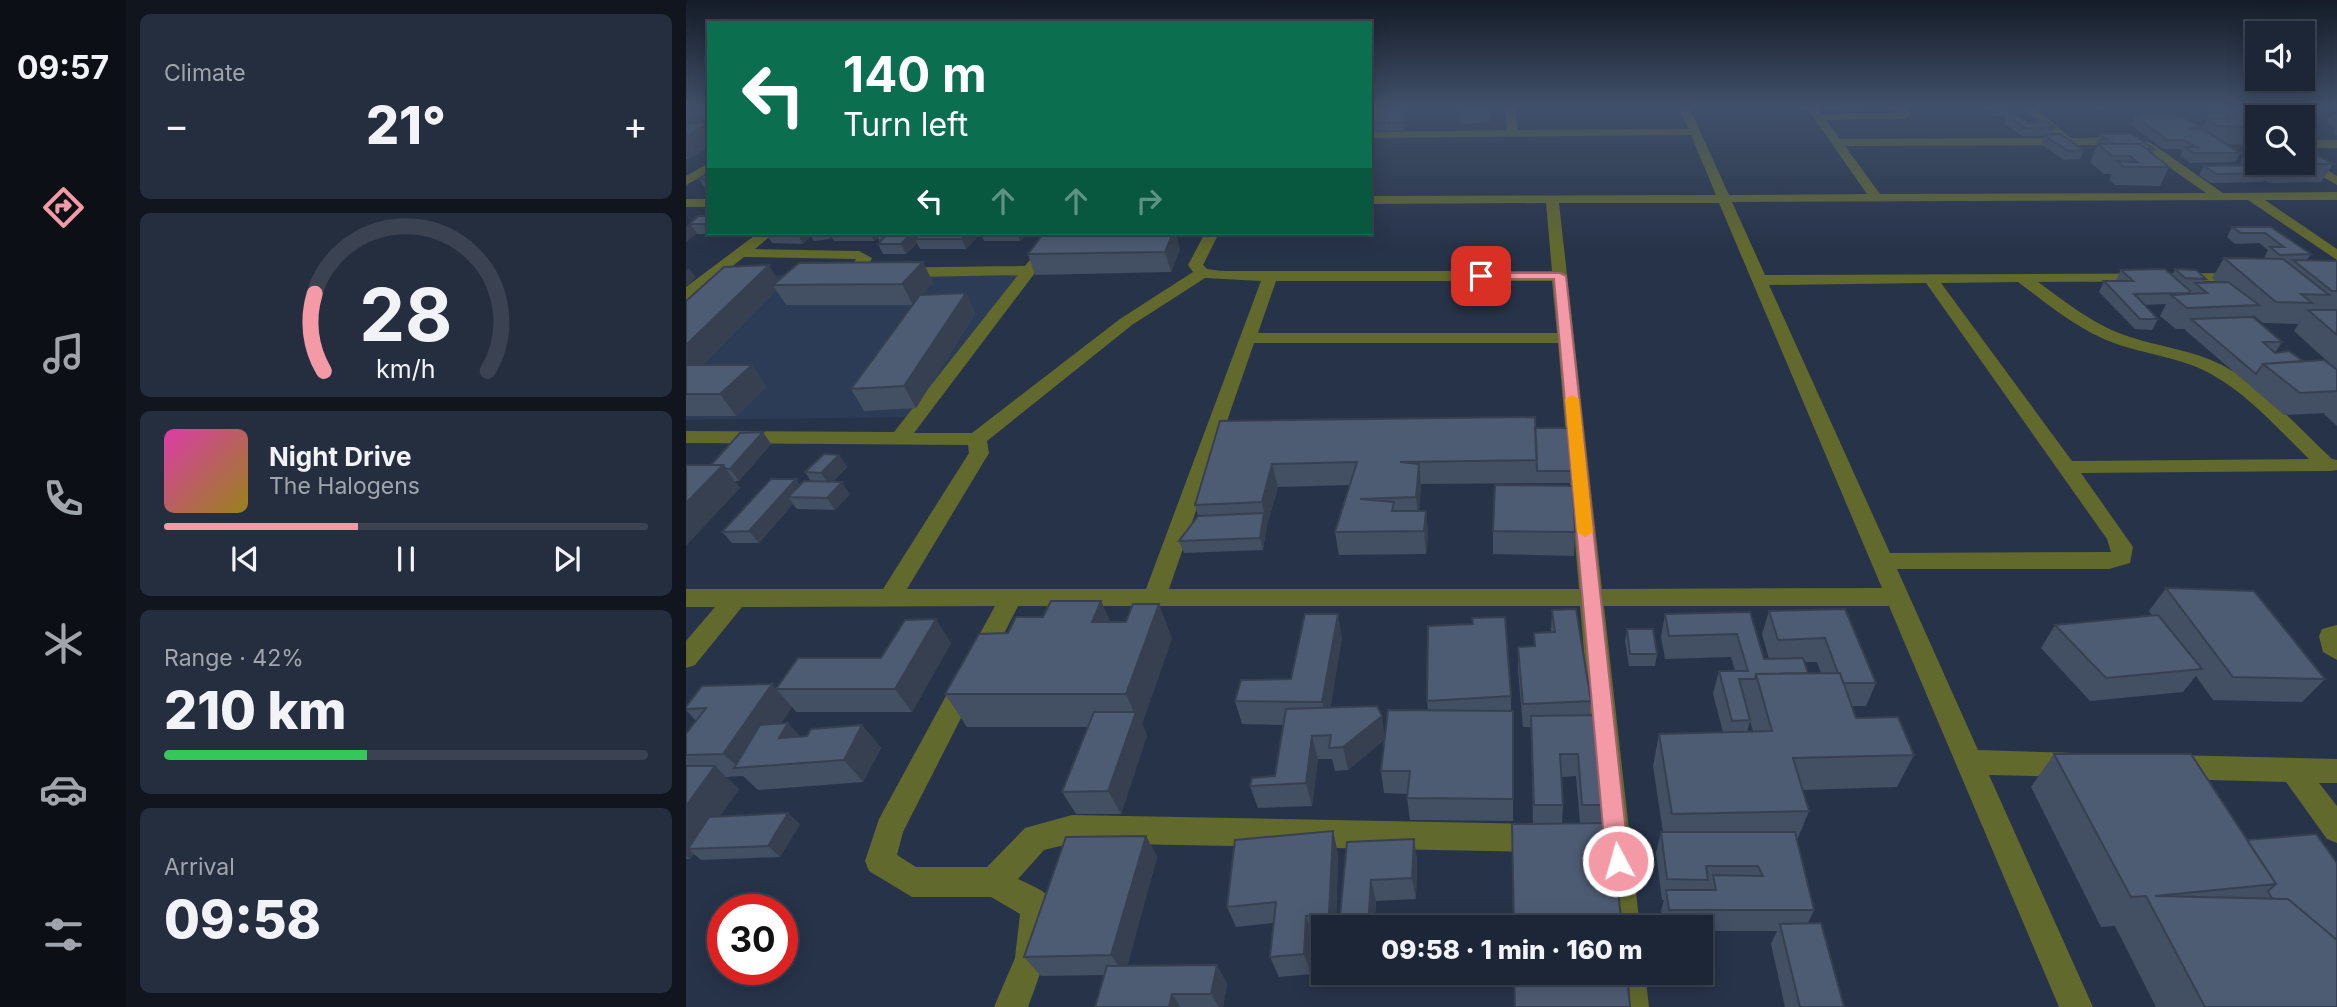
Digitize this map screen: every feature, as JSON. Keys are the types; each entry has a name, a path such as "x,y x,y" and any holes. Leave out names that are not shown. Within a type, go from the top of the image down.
{"street":[{"path":"1705,154 2076,1007"},
{"path":"1844,154 1876,198"},
{"path":"2159,154 2219,196"},
{"path":"2315,167 2337,181"},
{"path":"686,181 707,168"},
{"path":"2250,196 2337,256"},
{"path":"1372,200 2337,196"},
{"path":"1552,199 1566,338 1569,435 1591,597 1587,839 1619,915"},
{"path":"686,203 707,203"},
{"path":"686,295 764,235"},
{"path":"901,437 1057,235"},
{"path":"1202,273 1195,265 1211,235"},
{"path":"741,253 859,255 865,258 858,270 865,273 1031,270"},
{"path":"686,437 977,439 1126,322 1202,273 1270,276 1560,276"},
{"path":"1154,598 1220,436 1248,338 1270,276"},
{"path":"1760,280 2255,276"},
{"path":"1882,561 2109,561 2122,556 2122,547 1930,278"},
{"path":"2022,278 2090,326 2122,341 2167,350 2201,361 2222,372 2332,465"},
{"path":"1248,338 1566,338"},
{"path":"890,598 979,453 977,439"},
{"path":"2066,467 2332,465"},
{"path":"686,598 1898,597"},
{"path":"686,658 736,598"},
{"path":"1011,598 889,829 880,861 912,882 994,882 1036,906 1031,958 1011,1007"},
{"path":"2337,634 2331,636 2332,645 2337,650"},
{"path":"1970,762 2105,766"},
{"path":"2145,767 2337,772"},
{"path":"2293,770 2337,829"},
{"path":"994,882 1035,838 1072,829 1587,839"},
{"path":"1630,985 1632,1007"}],"shaded area":[{"path":"1026,273 915,417 686,420 686,314 734,276"}],"building":[{"path":"2110,154 2153,154 2169,167 2124,167 2117,161 2137,162 2130,156"},
{"path":"2315,154 2315,154 2333,164 2315,164"},
{"path":"2245,165 2245,173 2216,174 2204,166"},
{"path":"698,216 707,216 707,224 690,224"},
{"path":"2232,227 2271,227 2311,254 2280,255 2270,247 2284,247 2265,233 2241,233"},
{"path":"886,235 910,235 901,244 878,244"},
{"path":"920,235 965,235 962,239 915,239"},
{"path":"1042,235 1172,235 1165,252 1028,254"},
{"path":"2224,258 2283,259 2329,295 2301,294 2312,303 2276,302"},
{"path":"2293,260 2337,261 2337,291 2332,291"},
{"path":"923,262 902,284 773,285 799,263"},
{"path":"769,265 686,345 686,301 724,267"},
{"path":"2165,269 2190,291 2134,294 2158,319 2140,319 2104,281 2133,281 2121,270"},
{"path":"2175,269 2196,270 2206,279 2185,278"},
{"path":"2228,282 2259,305 2187,308 2171,295 2207,293 2195,283"},
{"path":"966,293 904,386 851,389 920,295"},
{"path":"2308,310 2337,310 2337,335"},
{"path":"2253,317 2282,342 2263,342 2275,353 2289,351 2303,361 2263,364 2256,374 2191,319"},
{"path":"2324,360 2337,370 2337,391 2300,393 2263,364"},
{"path":"686,365 752,365 720,394 686,394"},
{"path":"1535,417 1537,460 1400,462 1419,464 1416,497 1360,499 1394,502 1392,511 1426,511 1424,531 1335,532 1357,462 1272,464 1262,502 1195,505 1220,421"},
{"path":"1535,428 1569,428 1575,471 1537,471"},
{"path":"763,432 730,469 723,465 711,465 740,433"},
{"path":"824,454 839,455 821,473 805,472"},
{"path":"686,465 723,465 686,503"},
{"path":"771,479 796,479 749,531 722,532"},
{"path":"804,481 842,482 827,498 788,497"},
{"path":"1495,485 1573,486 1575,532 1493,531"},
{"path":"1264,513 1260,538 1179,541 1198,516"},
{"path":"2166,588 2254,591 2325,679 2233,677"},
{"path":"1051,601 1101,601 1092,622 1126,622 1133,604 1159,604 1126,694 945,694 979,634 1008,633 1016,617 1043,617"},
{"path":"1576,609 1591,701 1523,704 1518,647 1535,646 1534,633 1555,632 1552,610"},
{"path":"1845,609 1876,683 1843,683 1825,638 1778,640 1769,611"},
{"path":"1750,612 1764,659 1803,658 1808,673 1756,674 1755,679 1739,679 1750,720 1732,721 1719,671 1748,671 1737,634 1669,636 1665,614"},
{"path":"1305,614 1338,614 1322,702 1235,701 1241,680 1291,679"},
{"path":"2158,615 2202,669 2106,678 2055,625"},
{"path":"1505,617 1511,696 1427,701 1428,626 1473,624 1472,618"},
{"path":"936,619 895,689 776,689 798,658 881,658 905,620"},
{"path":"1627,629 1653,629 1657,654 1630,654"},
{"path":"1840,673 1856,718 1898,717 1914,755 1793,758 1809,811 1672,814 1659,734 1772,731 1756,674"},
{"path":"772,684 723,754 686,755 686,734 706,708 686,707 702,686"},
{"path":"1377,706 1382,716 1343,747 1329,748 1331,735 1312,736 1306,783 1250,786 1252,778 1275,776 1286,709"},
{"path":"1388,710 1513,711 1513,799 1407,798 1410,771 1381,771"},
{"path":"1094,712 1136,712 1108,791 1062,792"},
{"path":"1599,715 1609,805 1582,805 1578,754 1560,754 1563,805 1534,805 1531,716"},
{"path":"788,723 779,738 807,736 811,729 862,725 844,760 734,768 760,725"},
{"path":"2054,754 2191,754 2276,884 2155,896 2288,899 2337,940 2337,1007 2205,1007 2146,896 2131,897"},
{"path":"686,766 715,766 686,806"},
{"path":"788,813 768,846 688,849 709,817"},
{"path":"1611,823 1621,915 1514,915 1512,824"},
{"path":"1333,831 1329,914 1306,916 1304,954 1270,957 1276,902 1227,907 1235,840"},
{"path":"1661,832 1795,832 1814,910 1669,910 1666,890 1716,890 1713,875 1763,876 1758,866 1706,866 1708,880 1667,879"},
{"path":"2316,834 2337,863 2337,940 2288,899 2272,899 2268,891 2276,884 2247,840"},
{"path":"1146,836 1111,955 1024,957 1066,837"},
{"path":"1414,839 1412,878 1371,880 1369,915 1340,915 1347,842"},
{"path":"1821,923 1844,1007 1800,1007 1780,924"},
{"path":"1217,965 1211,994 1172,994 1169,1007 1095,1007 1107,966"},
{"path":"1514,985 1628,985 1630,1007 1515,1007"}],"slow traffic":[{"path":"1572,399 1585,532"}],"route":[{"path":"1481,276 1560,276 1618,861"}]}
